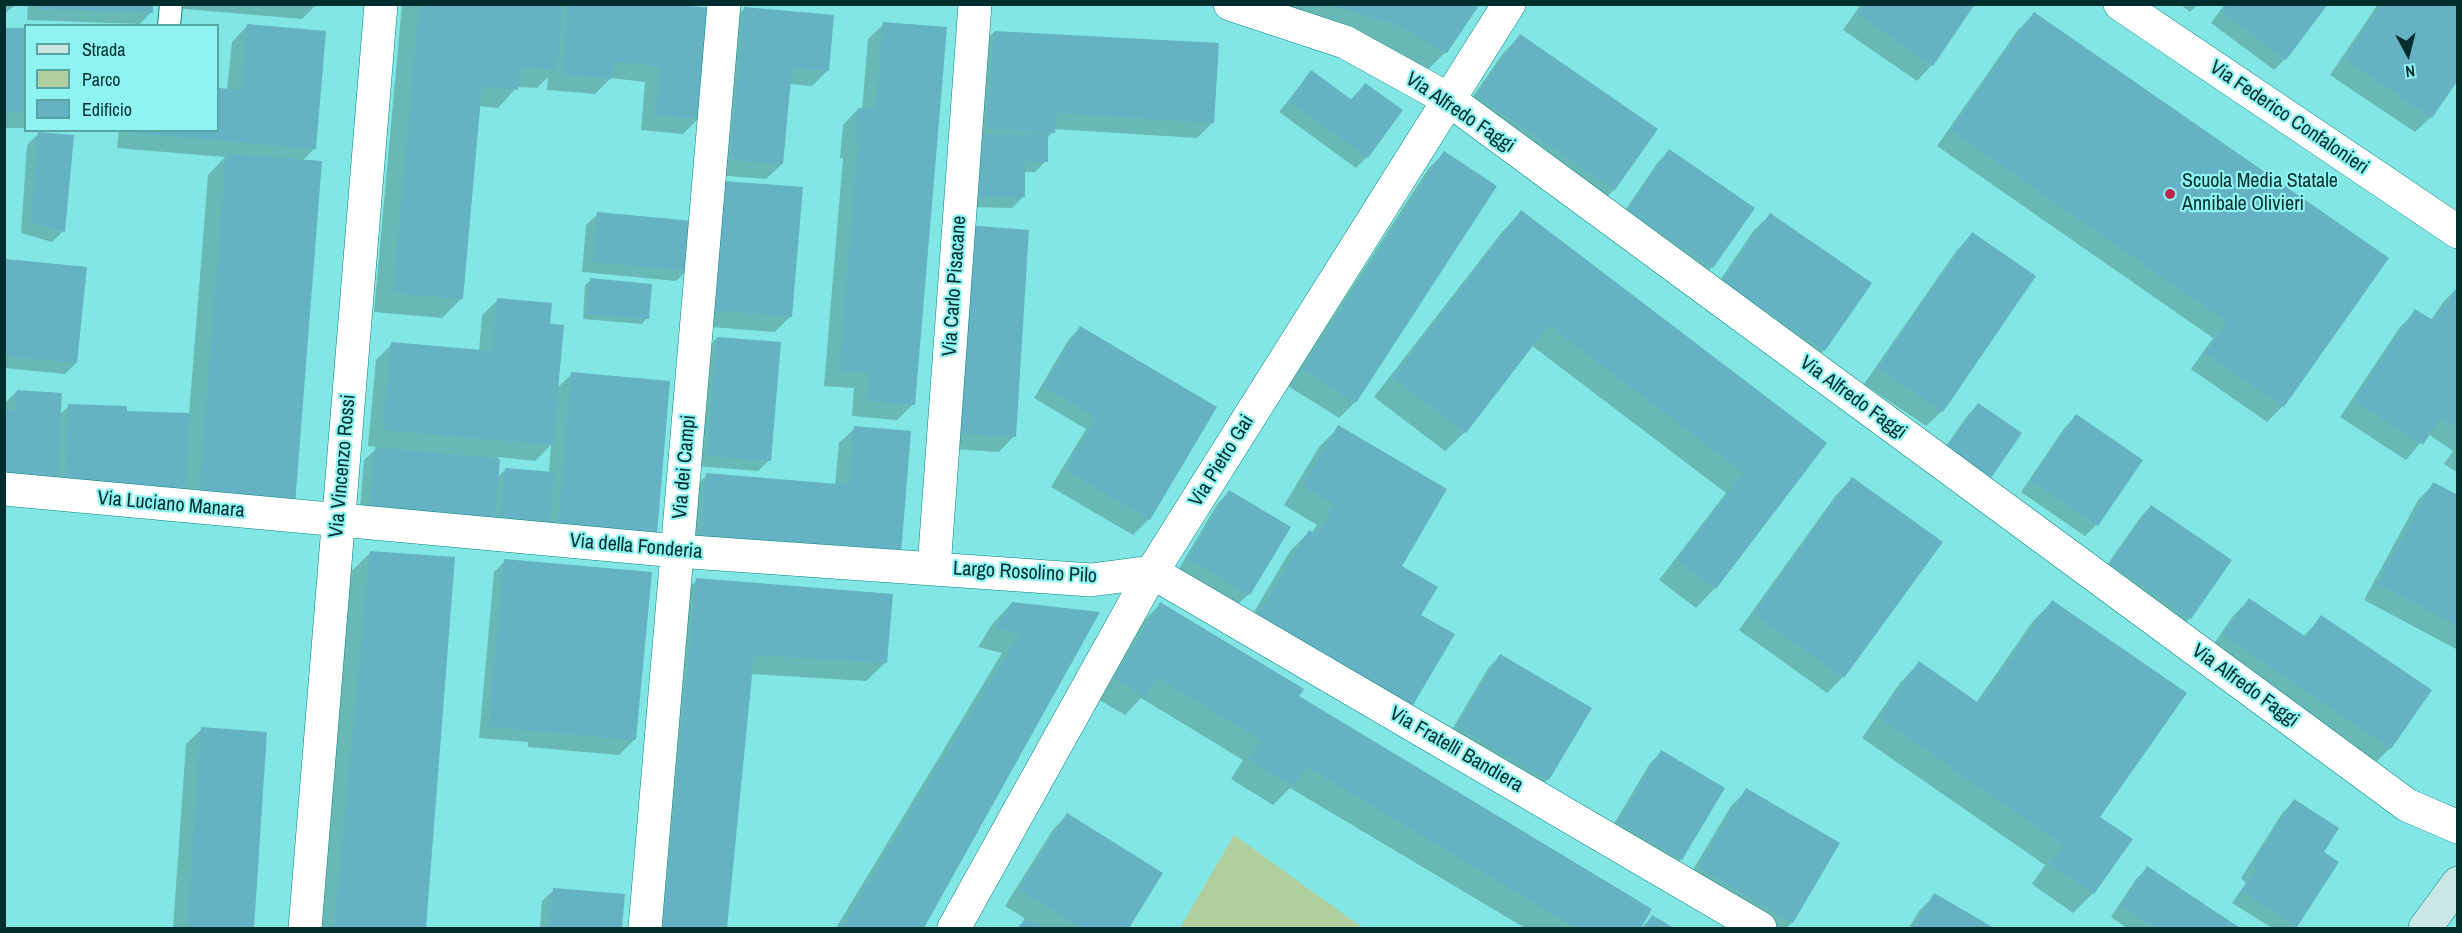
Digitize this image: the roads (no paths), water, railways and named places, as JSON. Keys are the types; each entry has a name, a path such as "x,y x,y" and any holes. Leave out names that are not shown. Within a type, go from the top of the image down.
{"main road":[{"path":"2425,928 2457,883"}],"street":[{"name":"Via Vincenzo Rossi","path":"305,928 381,4"},
{"name":"Via dei Campi","path":"645,928 724,4"},
{"name":"Via Carlo Pisacane","path":"934,568 975,4"},
{"name":"Via Alfredo Faggi","path":"1230,4 1345,42 1448,99 2407,805 2457,827"},
{"name":"Via Pietro Gai","path":"954,928 1152,572 1509,4"},
{"name":"Via Federico Confalonieri","path":"2120,4 2457,232"},
{"name":"Via Luciano Manara","path":"4,489 338,521"},
{"name":"Via della Fonderia","path":"338,521 677,551 934,568"},
{"name":"Largo Rosolino Pilo","path":"934,568 1091,580 1152,572"},
{"name":"Via Fratelli Bandiera","path":"1152,572 1760,928"}],"lane":[{"path":"169,24 171,4"}],"place":[{"name":"Scuola Media Statale Annibale Olivieri","path":"2170,194"}]}
